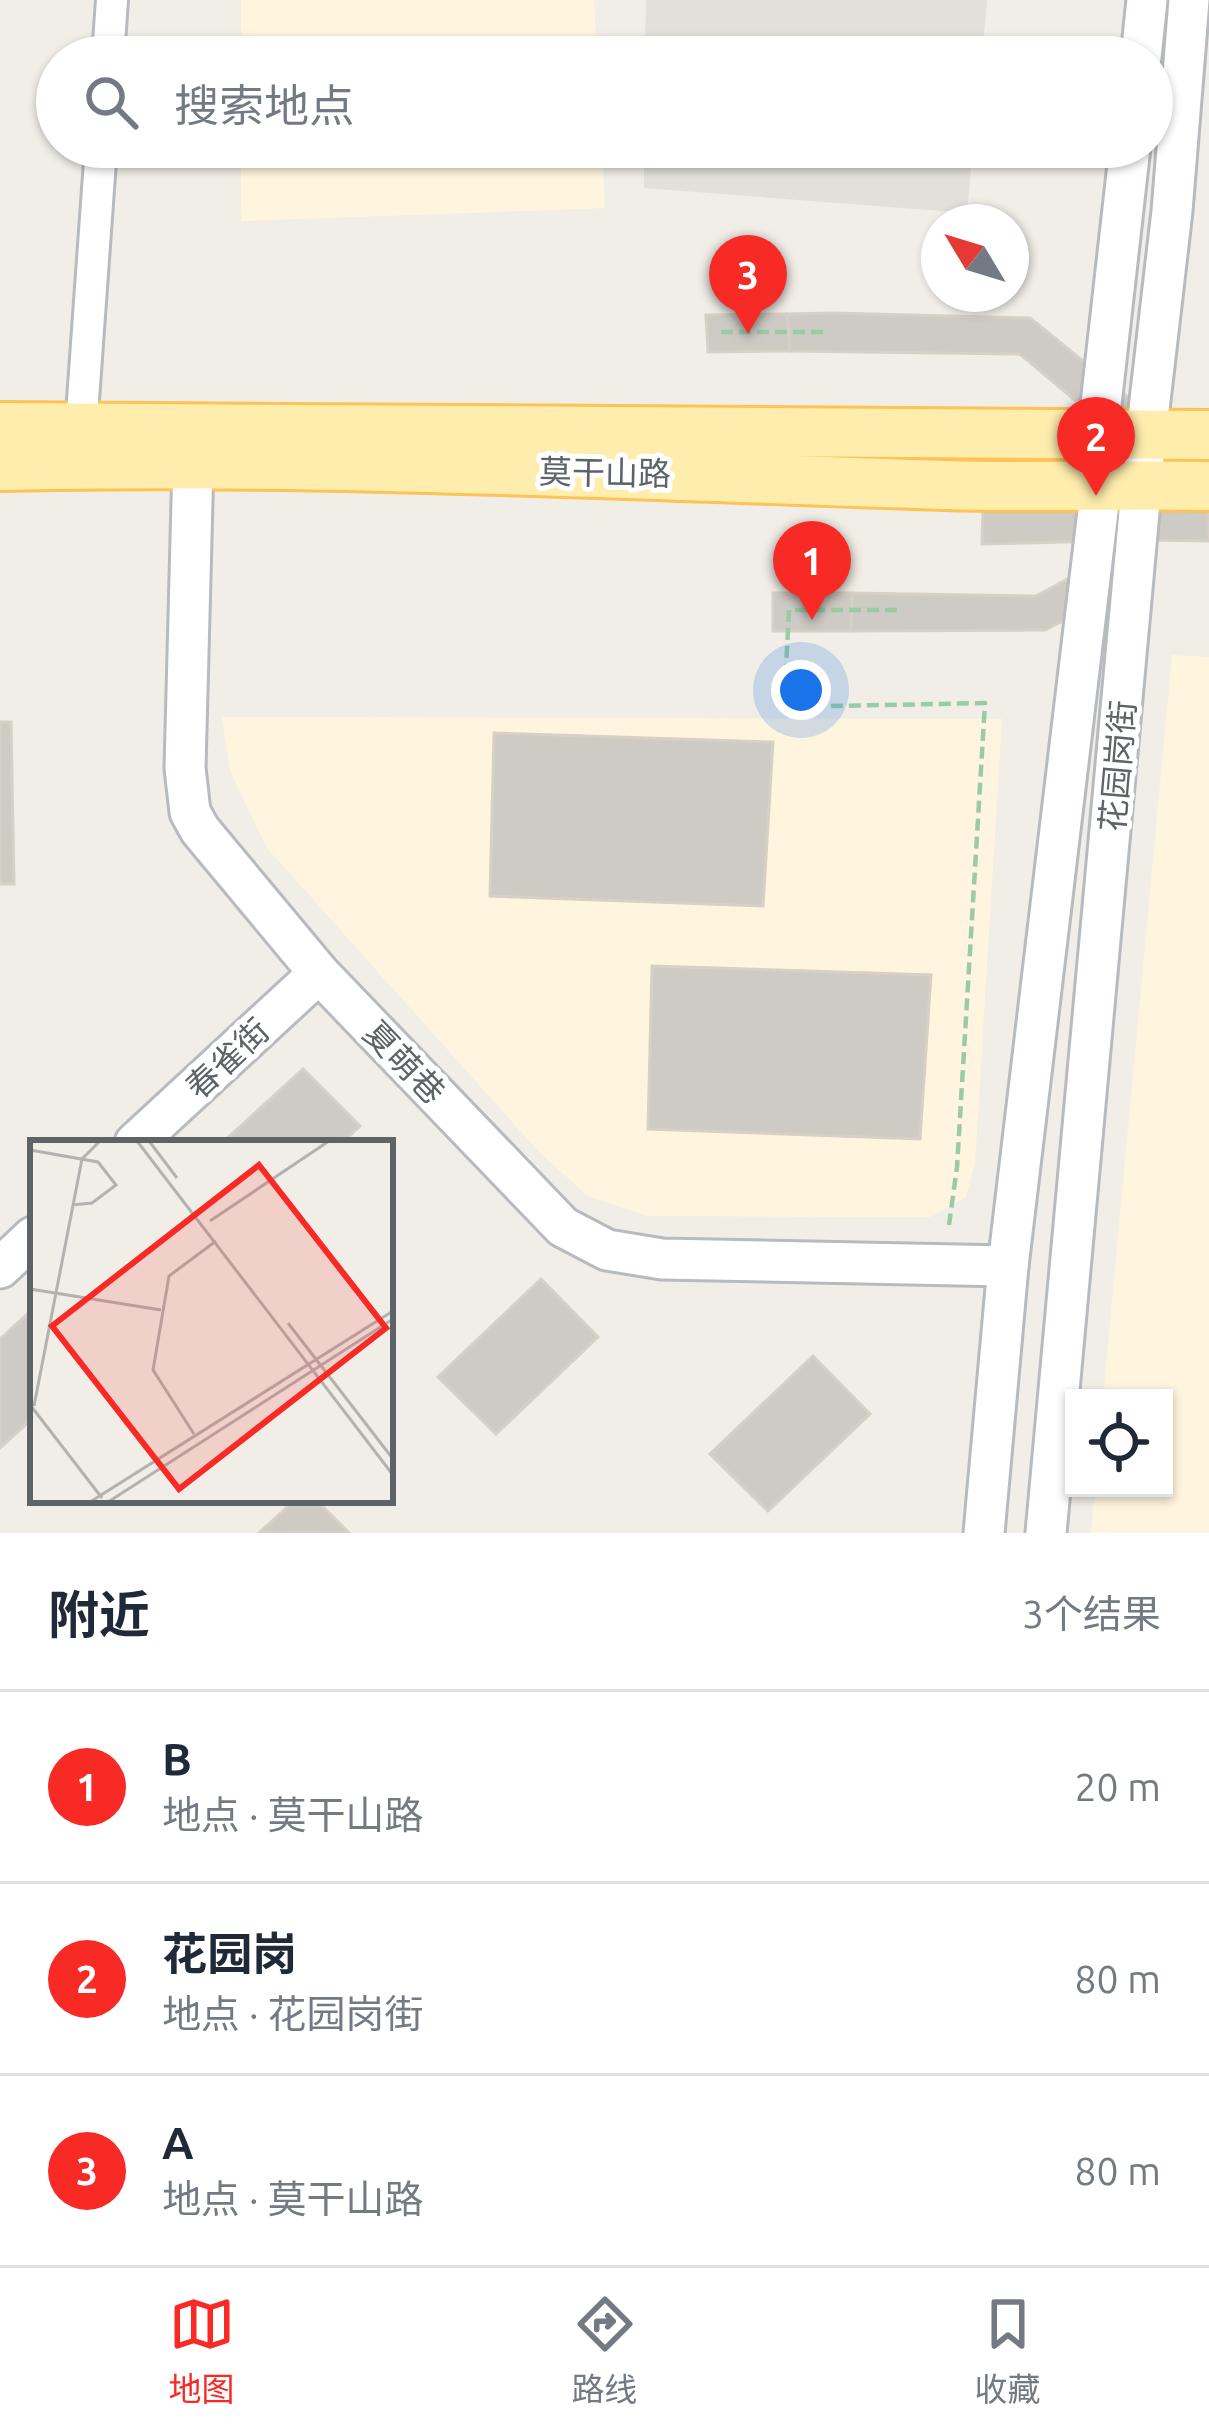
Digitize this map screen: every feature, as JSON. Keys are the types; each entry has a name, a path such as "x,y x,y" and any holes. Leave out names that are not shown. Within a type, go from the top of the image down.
{"main road":[{"name":"莫干山路","path":"0,427 1209,435"},
{"name":"莫干山路","path":"0,466 194,463 664,472 949,485 1209,486"}],"street":[{"path":"109,36 112,0"},
{"path":"1143,36 1147,0"},
{"name":"花园岗街","path":"984,1533 1008,1266 1122,485 1146,435 1172,211 1189,0"},
{"path":"81,428 100,168"},
{"name":"花园岗街","path":"1046,1533 1122,485 1098,431 1128,168"},
{"name":"夏萌巷","path":"194,463 185,768 190,812 320,973 563,1227 607,1250 662,1259 1008,1266"},
{"name":"春雀街","path":"138,1140 320,973"},
{"path":"0,1268 30,1241"}],"path":[{"path":"721,332 829,332"},
{"path":"897,610 790,610 784,707 985,703 957,1167 949,1226"}],"shaded area":[{"path":"241,0 594,0 596,36 241,36"},
{"path":"646,0 987,0 984,36 645,36"},
{"path":"241,168 603,168 605,208 241,221"},
{"path":"644,168 971,168 968,204 921,204 921,209 644,188"},
{"path":"1172,655 1209,657 1209,1533 1091,1533 1094,1497 1173,1497 1173,1389 1104,1389"},
{"path":"222,717 1002,719 975,1163 966,1197 930,1217 647,1216 588,1196 541,1154 267,848 230,771"}],"building":[{"path":"787,314 1030,318 1157,421 1209,451 1209,541 1146,540 1144,579 1045,630 851,631 852,593 1036,596 1108,557 1108,541 982,544 985,444 1118,436 1020,354 790,351"},
{"path":"787,314 790,351 708,352 706,315"},
{"path":"773,593 852,593 851,631 773,631"},
{"path":"0,722 11,722 14,884 0,884"},
{"path":"494,733 773,742 763,906 490,896"},
{"path":"652,966 931,975 920,1139 648,1129"},
{"path":"303,1069 360,1126 345,1140 225,1140"},
{"path":"541,1279 598,1337 496,1434 438,1377"},
{"path":"30,1312 30,1421 0,1448 0,1339"},
{"path":"813,1356 870,1414 768,1511 710,1454"},
{"path":"292,1503 319,1503 349,1533 259,1533"}],"place":[{"name":"A","path":"748,334"},
{"name":"花园岗","path":"1096,496"},
{"name":"B","path":"812,620"}]}
